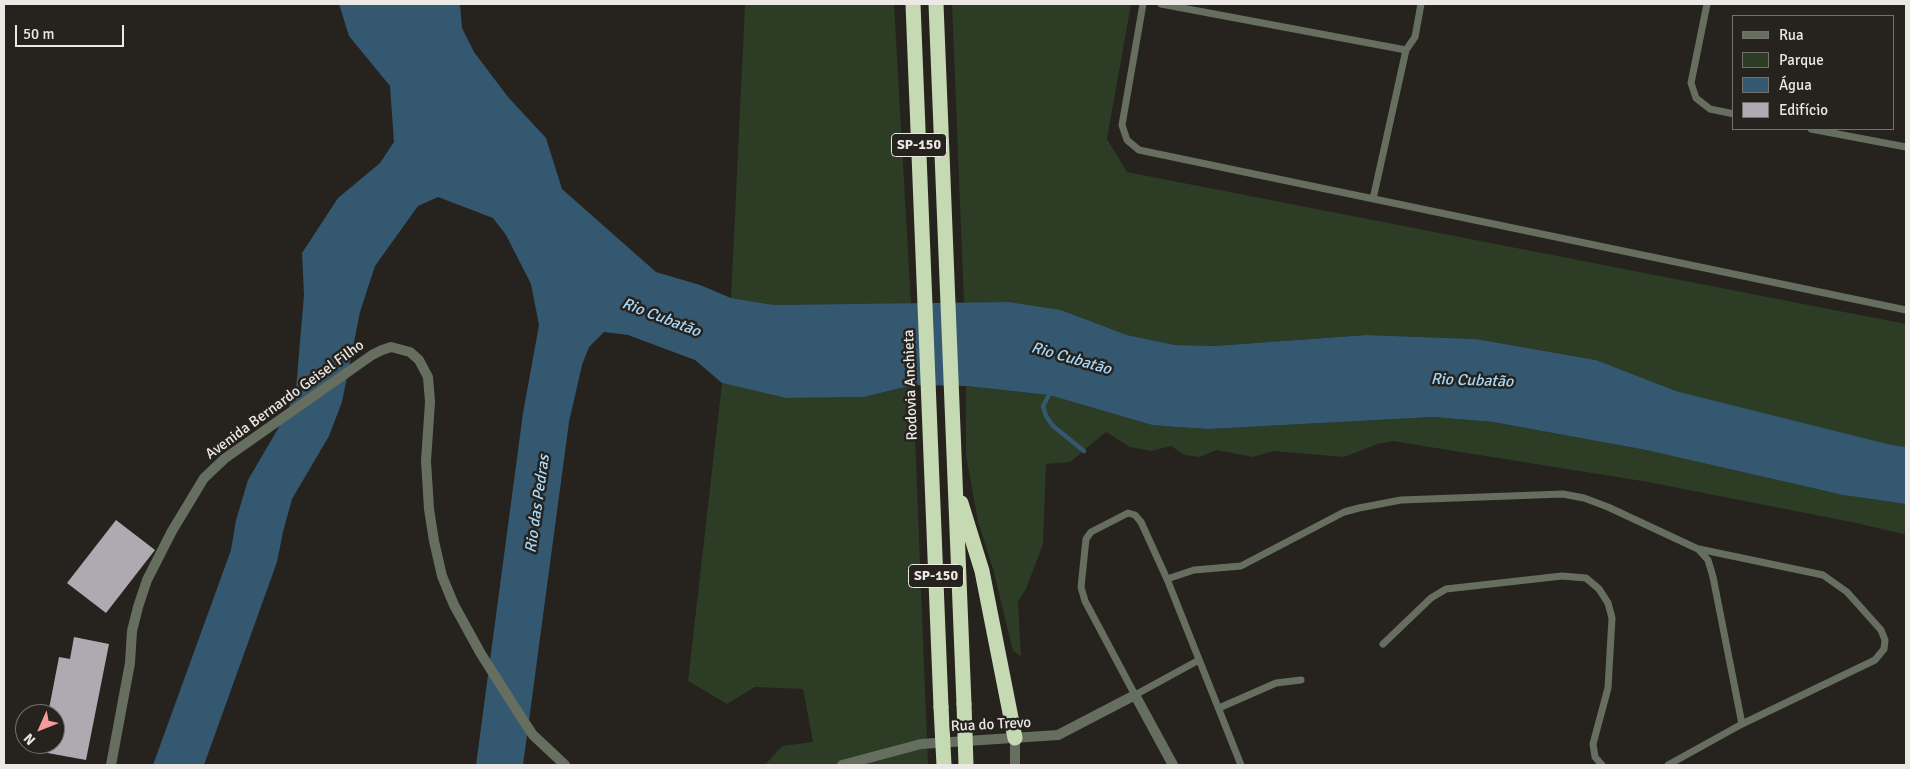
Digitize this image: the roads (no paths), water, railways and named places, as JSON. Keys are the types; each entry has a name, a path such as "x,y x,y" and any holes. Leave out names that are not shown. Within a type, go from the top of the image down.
{"highway":[{"name":"Rodovia Anchieta","path":"914,4 944,765"},
{"name":"SP-150","path":"936,4 966,765"},
{"path":"955,482 982,570 1015,738"}],"street":[{"name":"Avenida Bernardo Geisel Filho","path":"111,765 130,663 132,631 147,580 172,531 204,478 224,459 363,362 382,350 391,347 410,352 419,360 428,377 430,402 426,460 429,509 442,576 454,605 481,654 533,735 565,765"},
{"name":"Rua do Trevo","path":"842,765 921,744 1058,735 1135,695"},
{"path":"1135,695 1173,765"},
{"path":"1015,738 1015,765"}],"lane":[{"path":"1143,4 1122,125 1127,140 1139,150 1906,310"},
{"path":"1162,4 1406,50"},
{"path":"1373,199 1406,50 1415,37 1422,4"},
{"path":"1707,4 1691,83 1696,98 1710,109 1732,114"},
{"path":"1816,130 1906,147"},
{"path":"1167,579 1194,570 1241,566 1344,512 1401,500 1563,494 1584,498 1608,507 1698,549 1823,575 1846,592 1881,630 1885,640 1884,649 1875,660 1742,724 1668,765"},
{"path":"1199,660 1135,695 1085,601 1081,587 1086,539 1091,532 1113,519 1128,513 1135,515 1141,522 1167,579 1242,765"},
{"path":"1698,549 1708,560 1713,577 1742,724"},
{"path":"1383,644 1431,598 1446,589 1562,576 1586,578 1599,589 1608,603 1612,618 1608,688 1593,744 1595,757 1602,765"},
{"path":"1219,708 1276,683 1301,680"}],"water":[{"path":"339,4 460,4 462,28 474,52 508,97 546,138 562,189 656,272 700,285 731,298 774,305 1009,302 1061,310 1127,335 1175,345 1214,346 1366,335 1476,339 1596,360 1676,391 1906,447 1906,504 1843,495 1646,450 1493,422 1433,417 1209,429 1176,427 1152,425 1049,395 966,386 913,385 864,397 786,398 722,383 695,360 628,335 604,332 589,347 582,365 569,422 523,765 476,765 523,413 539,325 531,284 506,235 493,218 438,197 418,206 375,266 360,312 342,402 329,436 292,499 277,562 204,765 153,765 231,550 236,520 248,480 286,415 296,389 304,295 302,253 338,198 380,163 394,142 390,86 349,36"}],"waterway":[{"path":"1052,393 1043,406 1046,416 1053,426 1084,451"}],"water label":[{"name":"Rio Cubatão","path":"661,318"},
{"name":"Rio Cubatão","path":"1071,359"},
{"name":"Rio Cubatão","path":"1472,381"},
{"name":"Rio das Pedras","path":"538,504"}]}
